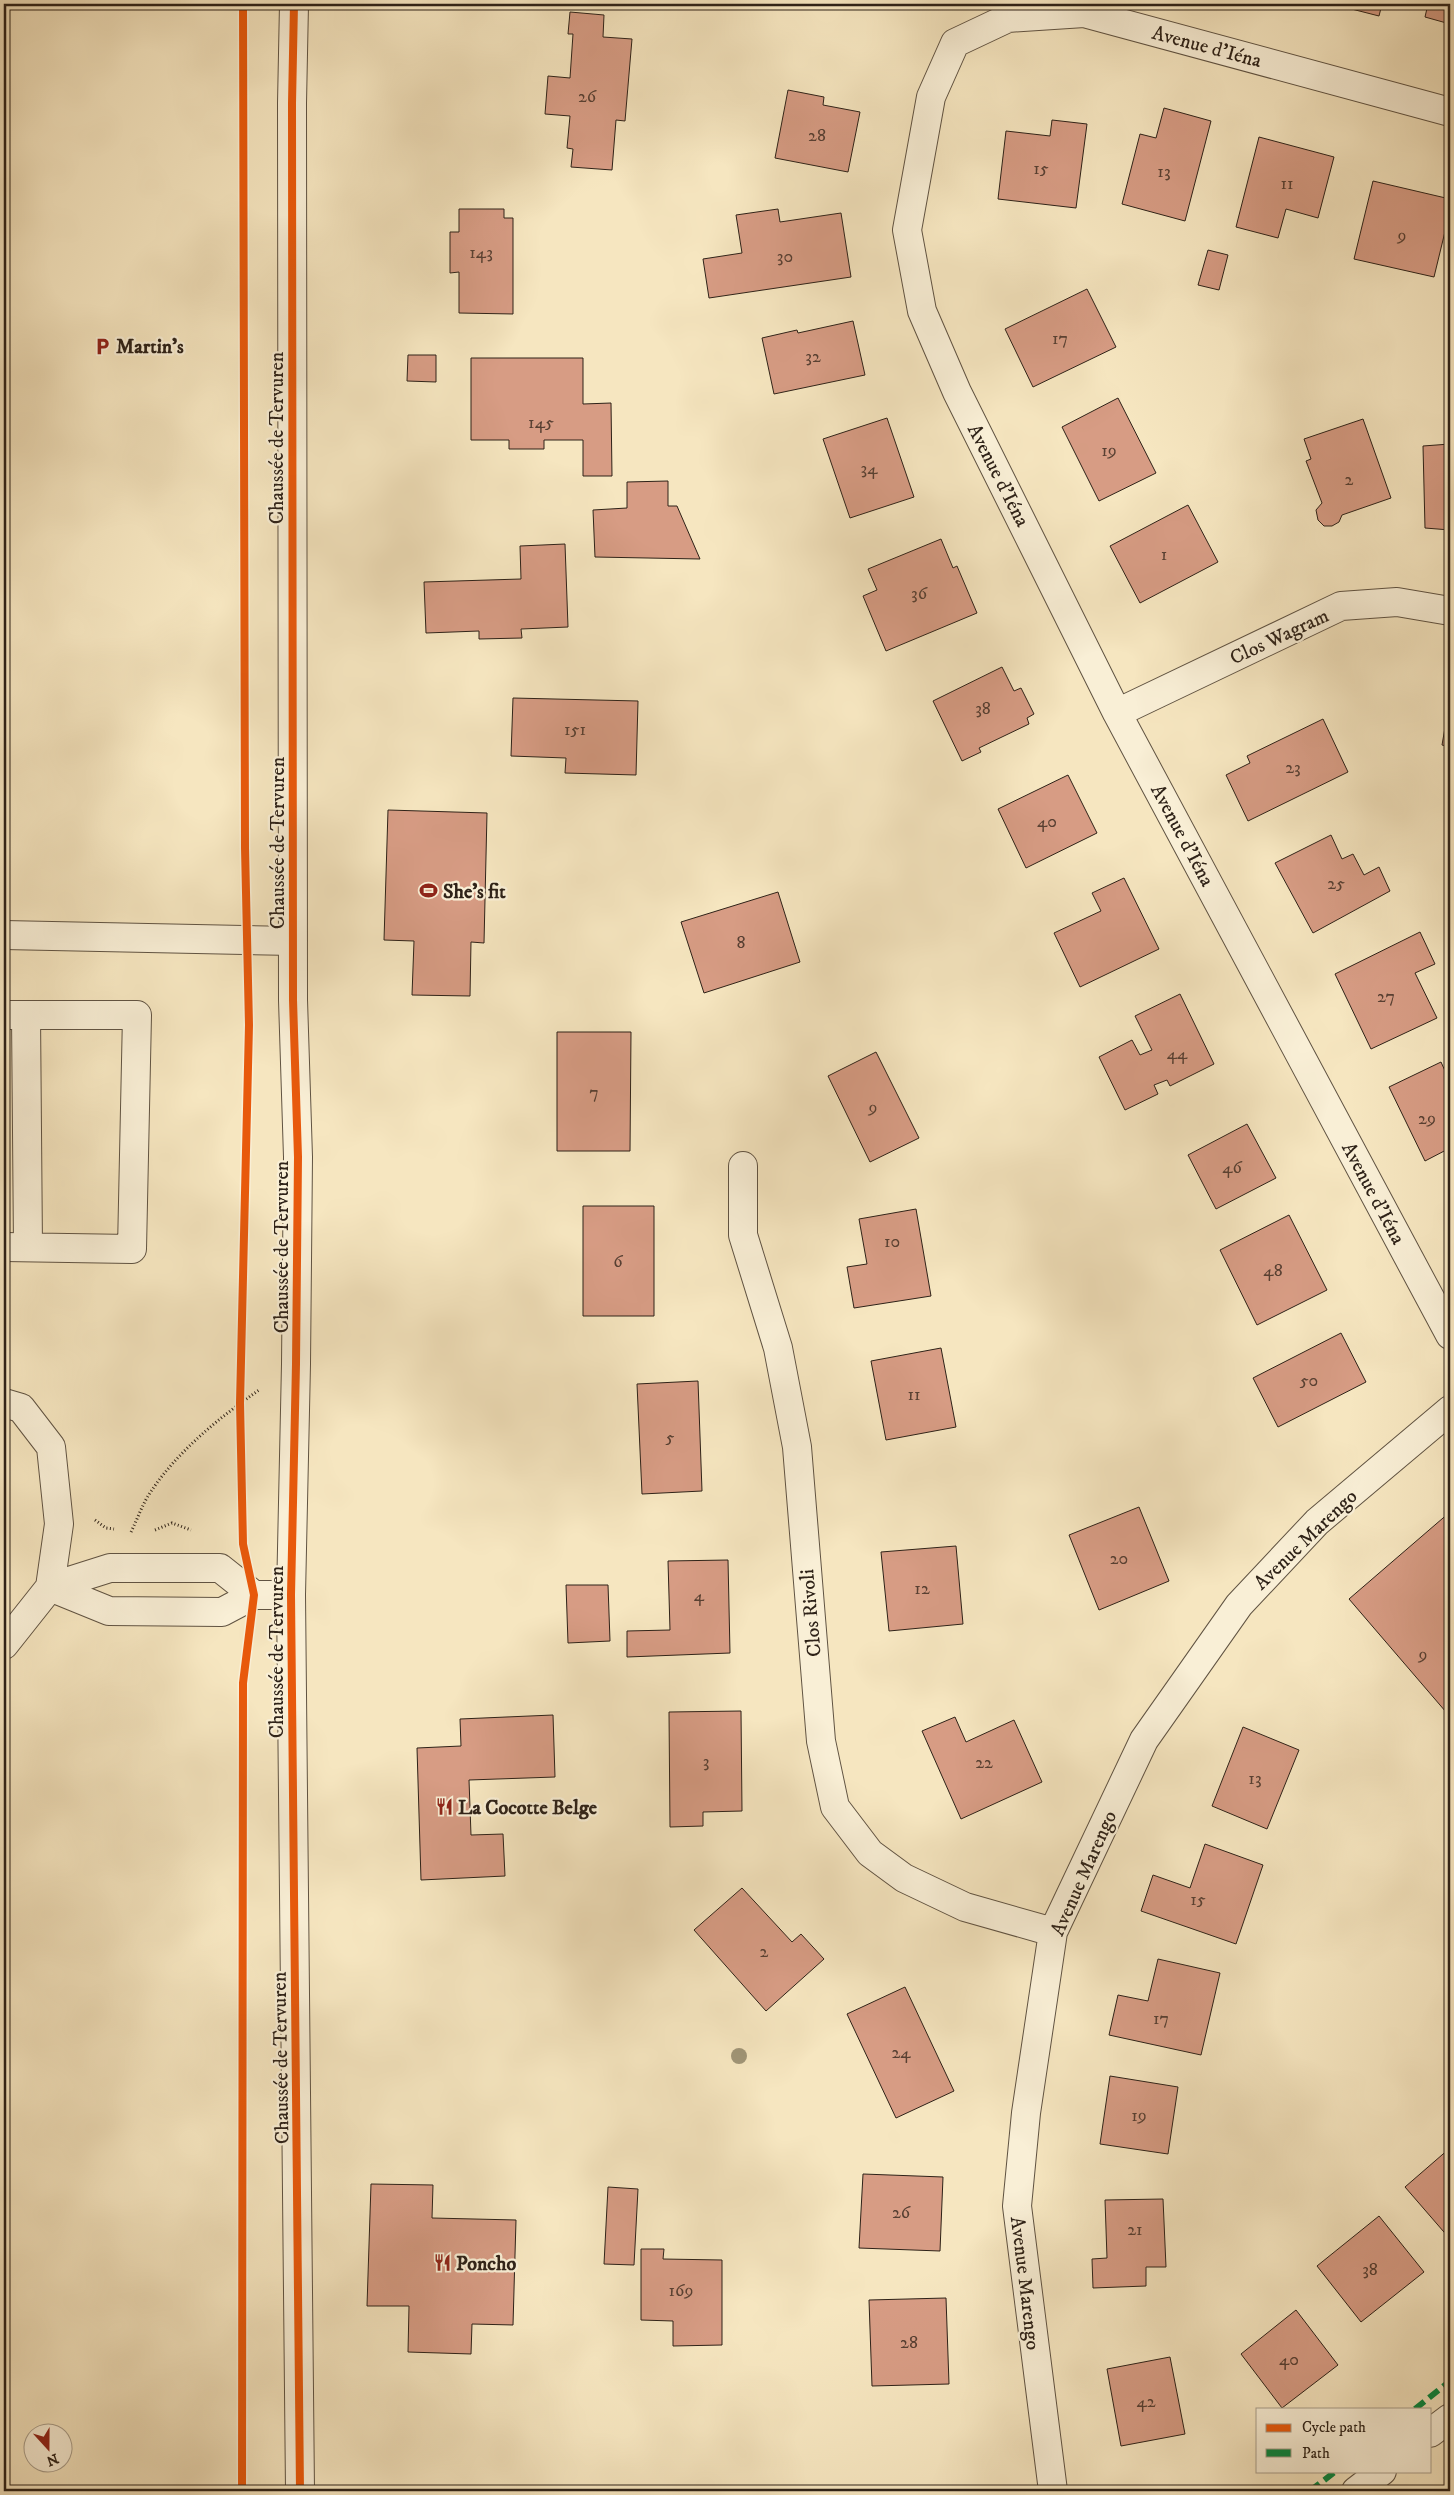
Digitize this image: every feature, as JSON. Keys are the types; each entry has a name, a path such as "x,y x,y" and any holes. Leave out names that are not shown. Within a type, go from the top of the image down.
{"street":[{"name":"Chaussée de Tervuren","path":"294,4 292,103 293,941 298,1157 291,1595 300,2491"},
{"name":"Avenue d'Iéna","path":"1450,112 1084,13 1008,18 955,42 931,97 907,230 922,310 957,392 1118,713 1450,1335"},
{"name":"Clos Wagram","path":"1118,713 1341,606 1397,602 1450,611"},
{"path":"4,935 293,941"},
{"path":"15,1015 137,1015 132,1249 16,1247 15,1015"},
{"name":"Clos Rivoli","path":"743,1166 743,1235 778,1348 797,1447 821,1741 835,1807 870,1853 904,1878 965,1907 1053,1932"},
{"path":"4,1403 21,1408 51,1447 59,1524 50,1588 4,1645"},
{"name":"Avenue Marengo","path":"1053,2491 1017,2206 1026,2112 1053,1932 1144,1740 1239,1604 1317,1522 1450,1410"},
{"path":"50,1588 110,1568 220,1568 254,1595"},
{"path":"50,1588 109,1611 222,1612 254,1595 291,1595"},
{"path":"1432,2432 1450,2418"},
{"path":"1356,2491 1381,2472"}],"path":[{"path":"131,1532 151,1490 188,1448 240,1403 296,1364"},
{"path":"240,1393 240,1412"}],"building":[{"path":"1332,4 1382,4 1379,16"},
{"path":"1428,4 1450,4 1450,24 1425,17"},
{"path":"570,12 604,15 603,37 632,39 625,121 616,120 612,170 571,167 573,149 567,148 570,116 545,114 548,76 570,78 573,34 568,34"},
{"path":"788,90 824,97 823,105 860,112 848,172 775,158"},
{"path":"1164,108 1211,121 1185,221 1122,204 1140,134 1156,138"},
{"path":"1052,120 1087,124 1076,208 998,199 1006,131 1050,136"},
{"path":"1259,137 1334,157 1318,218 1286,209 1278,238 1236,227"},
{"path":"1373,181 1450,199 1450,211 1434,277 1354,259"},
{"path":"459,209 504,209 504,218 513,218 513,314 459,313 459,272 450,273 450,232 459,232"},
{"path":"778,209 780,222 841,213 851,277 709,298 703,259 742,253 736,215"},
{"path":"1208,250 1228,255 1219,290 1198,285"},
{"path":"1087,289 1116,347 1033,387 1005,329"},
{"path":"853,321 865,375 774,394 762,338 797,330 798,333"},
{"path":"408,355 436,355 436,382 407,381"},
{"path":"471,358 583,358 583,404 611,403 612,476 583,476 583,440 544,440 544,449 509,449 509,440 471,440"},
{"path":"1118,398 1156,473 1099,501 1062,427"},
{"path":"887,418 914,497 850,518 823,439"},
{"path":"1363,419 1391,498 1342,515 1339,522 1332,526 1324,526 1318,520 1316,510 1322,503 1306,461 1311,459 1304,439"},
{"path":"1450,444 1450,530 1425,528 1423,446"},
{"path":"668,481 668,506 677,506 700,559 595,557 593,510 627,508 627,482"},
{"path":"1188,505 1218,562 1140,603 1110,546"},
{"path":"941,539 953,568 957,566 977,613 886,651 863,596 877,590 868,569"},
{"path":"565,544 568,627 521,629 522,638 479,639 479,631 426,633 424,582 521,579 520,546"},
{"path":"1002,667 1014,691 1021,688 1034,714 1027,718 1029,724 979,748 981,752 962,761 933,701"},
{"path":"513,698 638,701 636,775 565,773 566,758 511,756"},
{"path":"1450,699 1450,747 1442,745"},
{"path":"1323,719 1348,772 1248,821 1226,775 1250,763 1247,756"},
{"path":"1068,775 1097,833 1026,868 998,809"},
{"path":"388,810 487,813 484,943 471,942 470,996 412,995 414,941 384,940"},
{"path":"1331,835 1342,859 1353,854 1364,875 1379,867 1390,891 1313,933 1275,863"},
{"path":"1124,878 1159,949 1080,987 1054,933 1101,911 1092,893"},
{"path":"778,892 800,962 704,993 681,922"},
{"path":"1420,932 1435,964 1415,973 1437,1018 1371,1049 1335,974"},
{"path":"1180,994 1214,1064 1170,1086 1167,1080 1154,1085 1158,1094 1125,1110 1099,1057 1132,1040 1140,1055 1152,1050 1135,1016"},
{"path":"557,1032 631,1032 630,1151 557,1151"},
{"path":"876,1052 919,1138 870,1162 828,1076"},
{"path":"1441,1062 1450,1082 1450,1148 1425,1161 1389,1087"},
{"path":"1247,1124 1276,1178 1216,1209 1188,1155"},
{"path":"583,1206 654,1206 654,1316 583,1316"},
{"path":"916,1209 931,1296 854,1308 847,1267 867,1264 859,1219"},
{"path":"1289,1215 1327,1290 1257,1325 1220,1250"},
{"path":"1341,1333 1366,1382 1278,1427 1253,1378"},
{"path":"941,1348 956,1427 886,1440 871,1361"},
{"path":"698,1381 702,1491 642,1494 637,1384"},
{"path":"1139,1507 1169,1581 1099,1610 1069,1535"},
{"path":"1450,1512 1450,1708 1446,1712 1349,1599"},
{"path":"956,1546 963,1624 889,1631 881,1552"},
{"path":"728,1560 730,1653 627,1657 627,1631 670,1630 668,1561"},
{"path":"566,1585 608,1585 610,1641 568,1643"},
{"path":"741,1711 742,1811 703,1812 703,1826 670,1827 669,1712"},
{"name":"La Cocotte Belge","path":"553,1715 555,1777 469,1780 471,1835 503,1834 505,1876 421,1880 417,1748 461,1746 460,1719"},
{"path":"955,1717 966,1742 1014,1720 1042,1782 961,1819 922,1731"},
{"path":"1243,1727 1299,1750 1267,1829 1212,1806"},
{"path":"1205,1844 1263,1865 1236,1944 1141,1911 1153,1875 1190,1888"},
{"path":"742,1888 792,1942 801,1934 824,1959 766,2011 694,1930"},
{"path":"1158,1959 1220,1973 1201,2055 1109,2035 1118,1995 1148,2001"},
{"path":"905,1987 954,2091 896,2118 847,2014"},
{"path":"1110,2076 1178,2087 1168,2154 1100,2144"},
{"path":"1450,2148 1450,2239 1405,2187"},
{"path":"863,2174 943,2177 940,2251 859,2248"},
{"name":"Poncho","path":"371,2184 433,2185 432,2218 516,2220 513,2325 472,2324 471,2354 408,2352 409,2306 367,2306"},
{"path":"608,2187 638,2189 634,2265 604,2264"},
{"path":"1163,2199 1166,2267 1146,2267 1146,2286 1093,2288 1092,2259 1107,2258 1105,2200"},
{"path":"1379,2216 1424,2272 1361,2322 1317,2266"},
{"path":"641,2249 664,2249 663,2259 722,2260 722,2345 673,2346 673,2321 641,2320"},
{"path":"946,2298 949,2384 872,2386 869,2300"},
{"path":"1296,2310 1338,2365 1282,2408 1241,2354"},
{"path":"1170,2357 1185,2434 1121,2446 1107,2369"}],"marked path":[{"path":"1416,2408 1450,2381"},
{"path":"1310,2491 1335,2472"}],"cycle path":[{"path":"242,2491 243,1683 254,1595 243,1544 240,1403 249,1025 245,848 243,4"},
{"path":"294,4 292,103 293,1000 298,1157 291,1595 300,2491"}],"place":[{"name":"Martin's","path":"102,346"},
{"name":"She's fit","path":"429,891"},
{"name":"La Cocotte Belge","path":"444,1807"},
{"name":"Poncho","path":"442,2263"}]}
